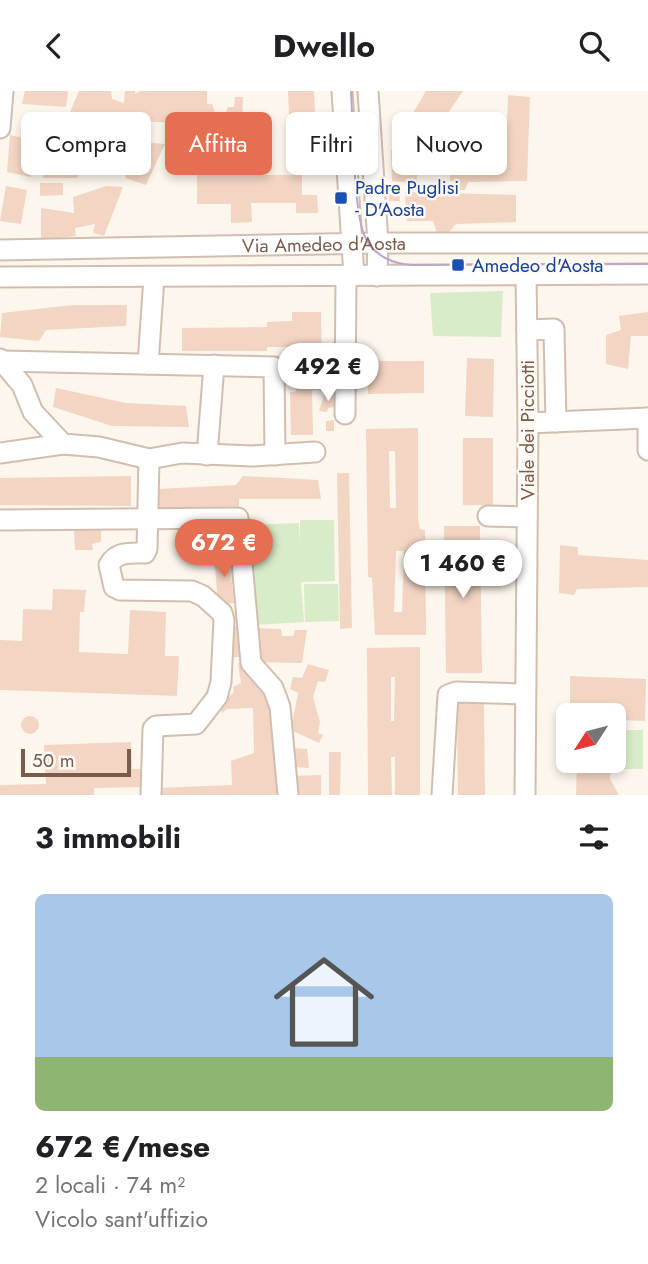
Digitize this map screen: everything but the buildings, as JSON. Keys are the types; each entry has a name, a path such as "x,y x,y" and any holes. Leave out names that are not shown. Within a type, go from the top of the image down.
{"street":[{"path":"0,128 3,91"},
{"path":"342,91 353,244 345,414"},
{"path":"368,91 378,243 377,276"},
{"name":"Via Amedeo d'Aosta","path":"0,250 378,243 648,243"},
{"name":"Via Amedeo d'Aosta","path":"0,277 648,274"},
{"name":"Viale dei Picciotti","path":"525,795 528,423 526,275"},
{"path":"148,364 154,277"},
{"path":"527,330 554,329 556,422"},
{"path":"1,360 274,367 275,455"},
{"path":"1,360 22,385 33,412 64,444"},
{"path":"207,454 214,365"},
{"path":"528,423 648,418 648,450"},
{"path":"0,453 64,444 99,447 149,459 182,453 275,455 315,452"},
{"path":"149,459 149,519 145,553 118,554 108,565 114,587 120,590 192,591 213,604 224,620 221,682 217,698 196,724 156,726 153,729 151,795"},
{"path":"488,516 527,517"},
{"path":"0,520 238,518 251,663 273,688 281,707 288,795"},
{"path":"442,795 448,695 456,692 524,694"}],"green space":[{"path":"503,291 501,337 433,336 430,293"},
{"path":"300,520 334,520 335,581 301,582 304,622 253,625 248,525 299,523 300,544"},
{"path":"304,584 338,584 339,621 305,622"},
{"path":"626,730 643,730 643,769 626,769"}],"tram line":[{"path":"351,91 358,211 366,239 374,250 385,258 412,265 648,264"}],"place":[{"name":"Padre Puglisi - D'Aosta","path":"341,198"},
{"name":"Amedeo d'Aosta","path":"458,265"}]}
